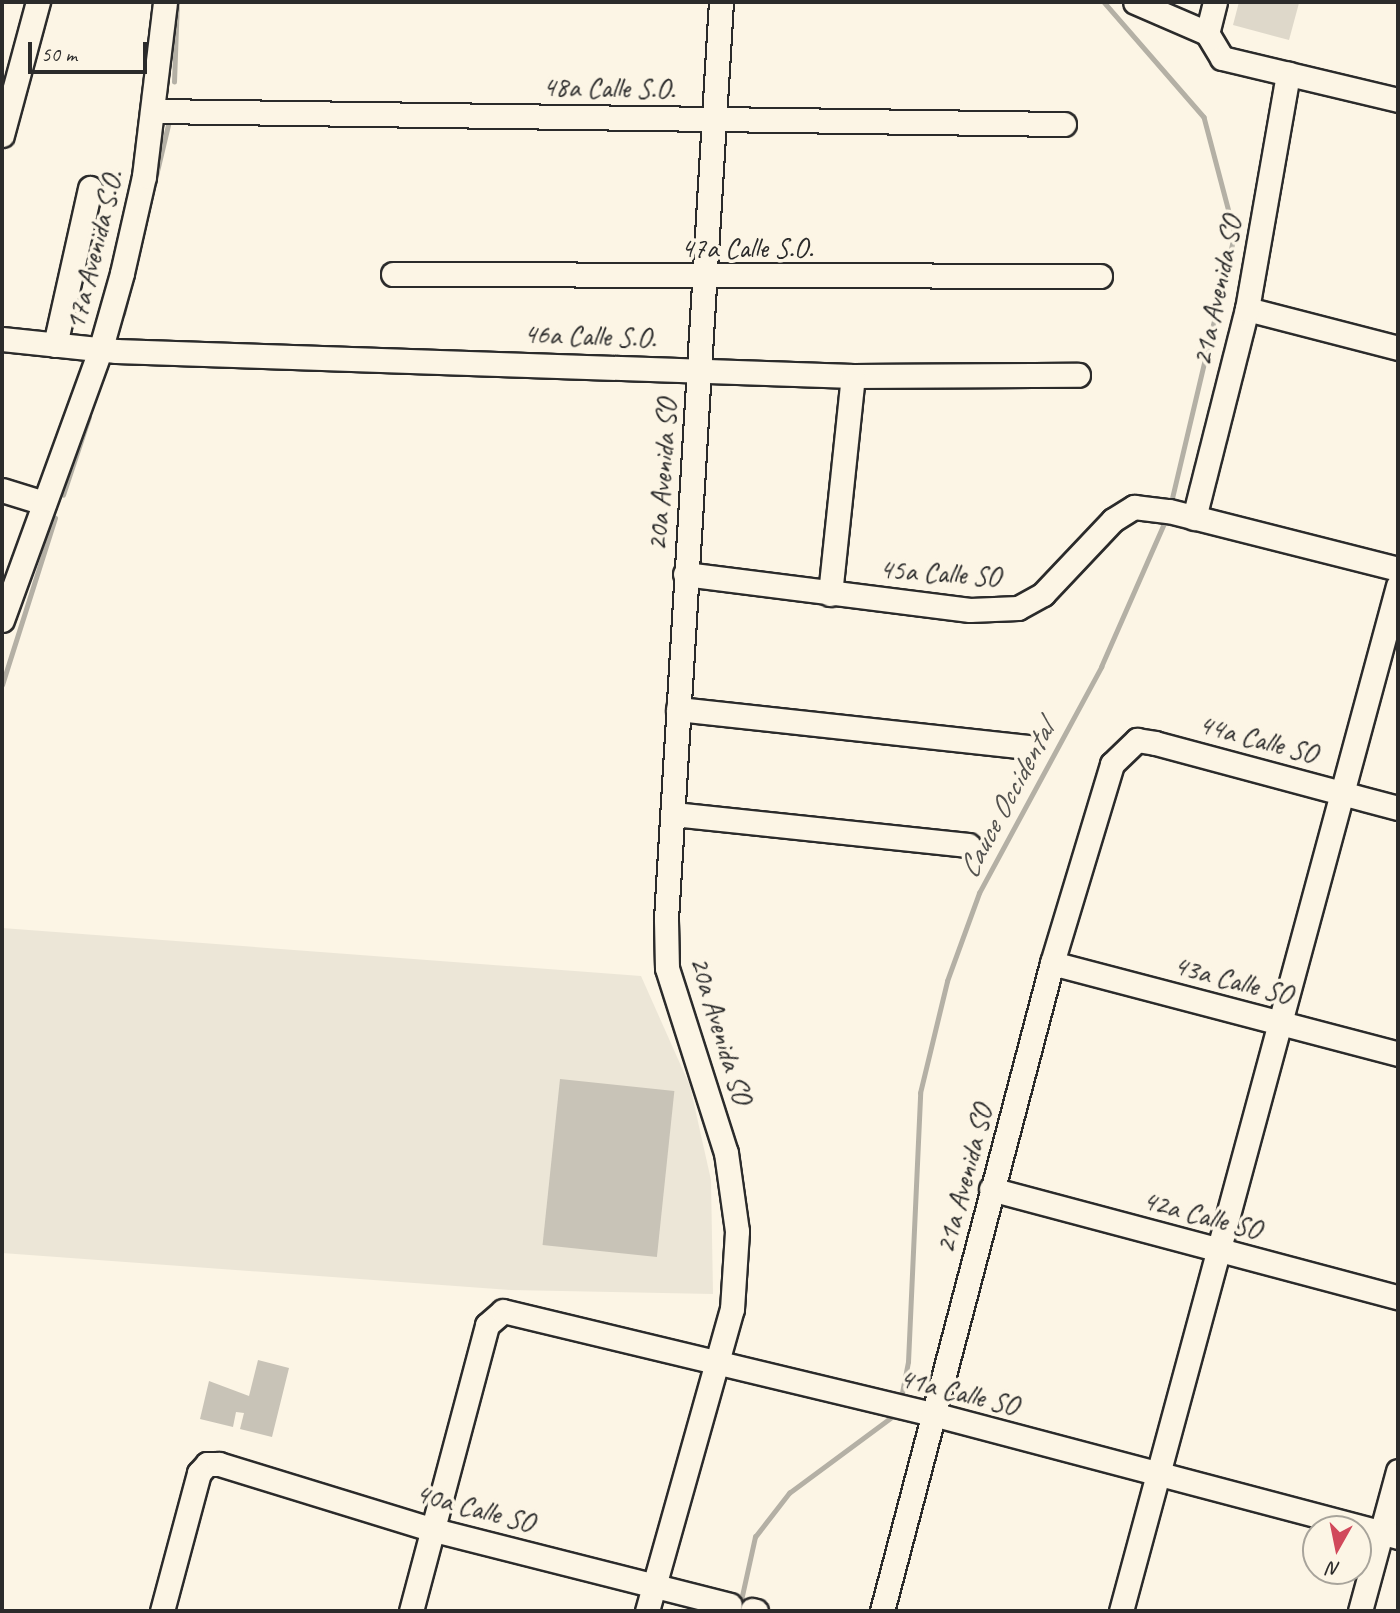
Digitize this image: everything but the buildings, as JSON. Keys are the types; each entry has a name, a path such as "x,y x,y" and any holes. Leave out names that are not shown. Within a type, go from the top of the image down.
{"street":[{"path":"2,135 38,2"},
{"name":"17a Avenida S.O.","path":"2,620 100,351 141,189 154,111 165,2"},
{"name":"20a Avenida SO","path":"647,1611 732,1309 737,1231 726,1153 667,968 685,574 722,2"},
{"path":"1135,2 1207,33 1222,58 1398,100"},
{"path":"1207,33 1214,2"},
{"name":"21a Avenida SO","path":"1194,518 1247,309 1289,74"},
{"name":"48a Calle S.O.","path":"154,111 1064,124"},
{"path":"55,345 90,188"},
{"name":"47a Calle S.O.","path":"393,274 705,279 1100,276"},
{"path":"1247,309 1398,348"},
{"name":"46a Calle S.O.","path":"2,339 100,351 853,376 1078,375"},
{"path":"830,594 853,376"},
{"path":"2,490 44,503"},
{"name":"45a Calle SO","path":"685,574 970,610 1018,608 1043,594 1113,520 1133,508 1194,518 1398,569"},
{"path":"1121,1611 1398,586"},
{"path":"678,709 1028,747"},
{"name":"44a Calle SO","path":"1112,764 1137,740 1398,808"},
{"name":"21a Avenida SO","path":"882,1611 1052,962 1112,764"},
{"path":"673,814 968,845"},
{"name":"43a Calle SO","path":"1052,962 1398,1054"},
{"name":"42a Calle SO","path":"992,1189 1398,1297"},
{"name":"41a Calle SO","path":"434,1530 487,1325 503,1311 933,1414 1390,1535"},
{"name":"40a Calle SO","path":"162,1611 199,1473 207,1464 434,1530 746,1609"},
{"path":"1360,1611 1390,1535 1398,1471"},
{"path":"411,1611 434,1530"}],"shaded area":[{"path":"1239,2 1299,3 1289,40 1233,25"},
{"path":"2,928 641,976 690,1086 711,1180 713,1294 511,1290 2,1253"}],"waterway":[{"path":"174,82 177,2"},
{"name":"Cauce Occidental","path":"1104,2 1204,117 1235,234 1171,504"},
{"path":"123,314 168,125"},
{"path":"63,495 89,417"},
{"path":"2,685 55,518"},
{"name":"Cauce Occidental","path":"901,1398 908,1362 920,1093 947,981 979,893 1101,667 1166,519"},
{"name":"Cauce Occidental","path":"740,1605 755,1537 789,1493 897,1413"}]}
